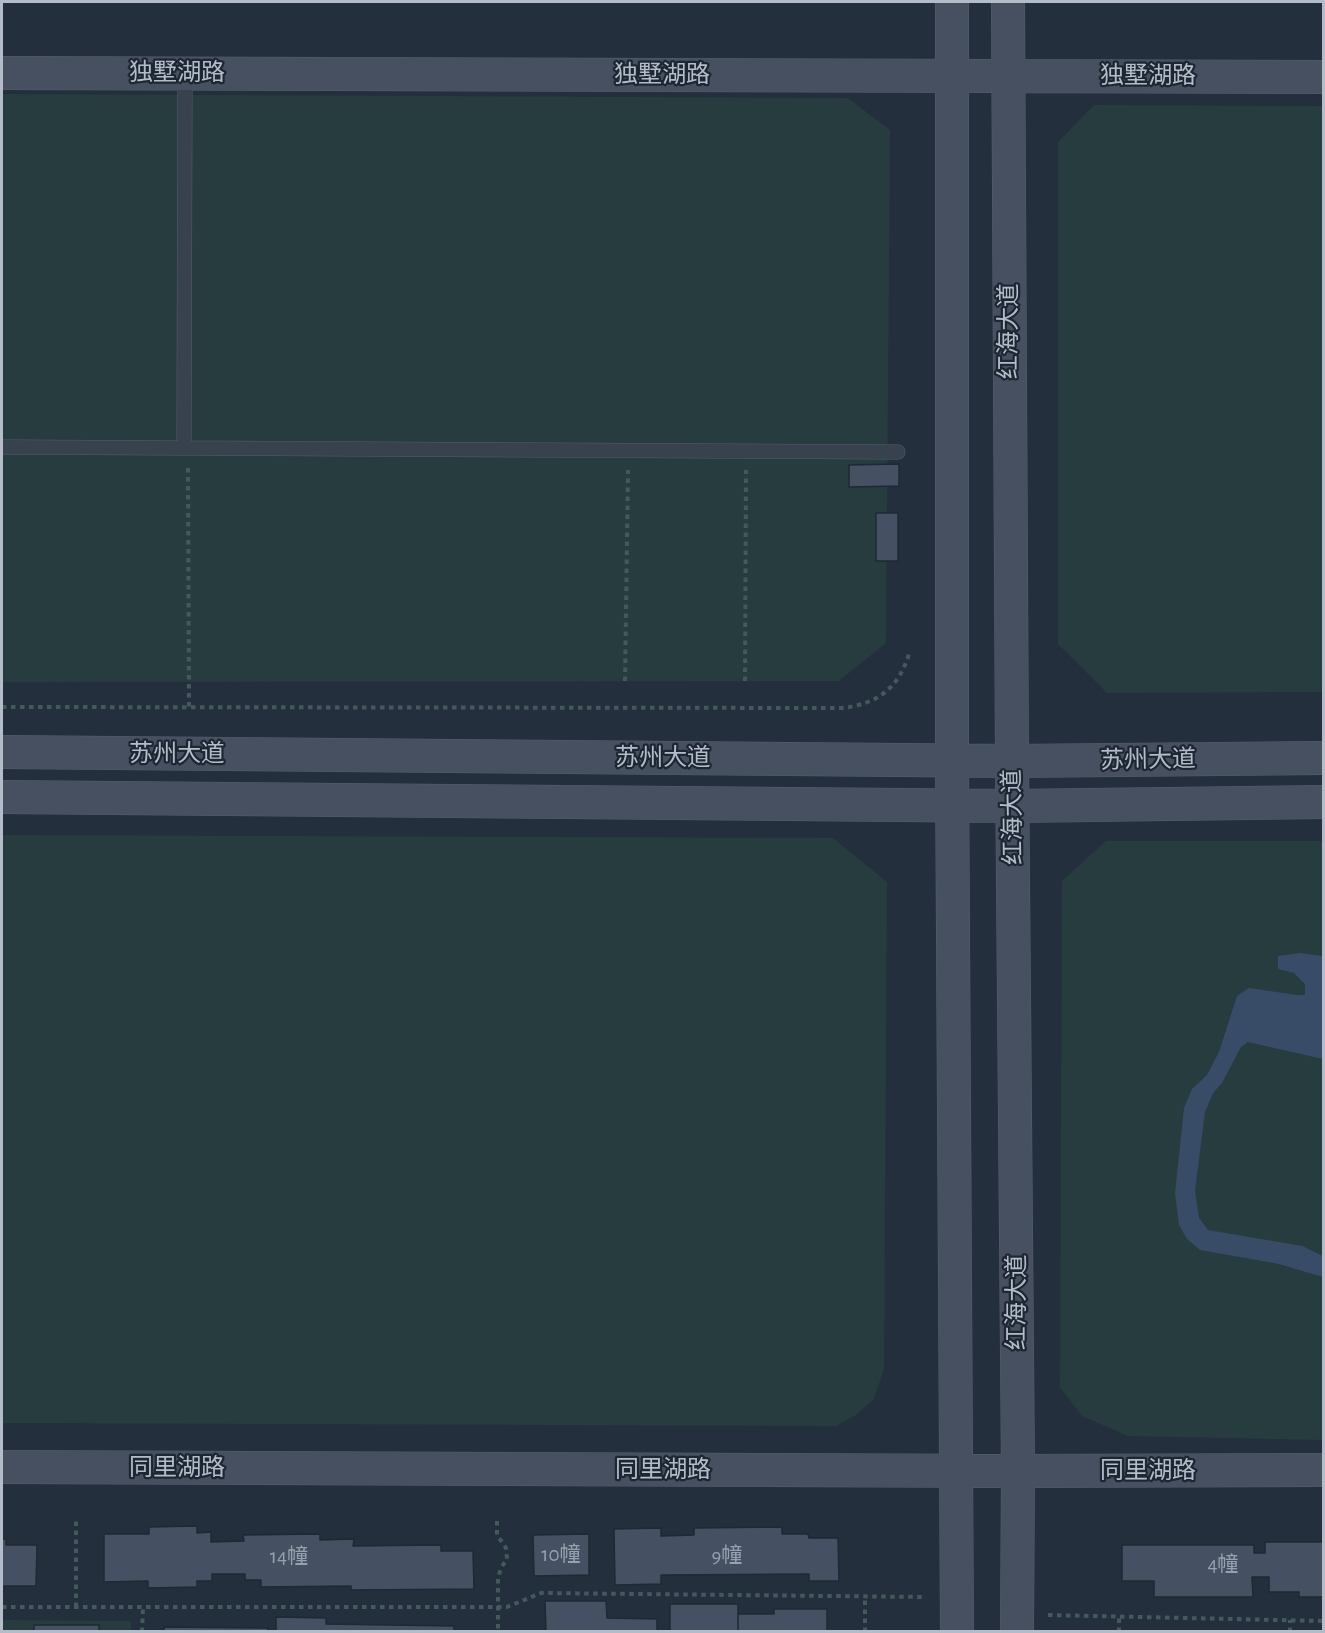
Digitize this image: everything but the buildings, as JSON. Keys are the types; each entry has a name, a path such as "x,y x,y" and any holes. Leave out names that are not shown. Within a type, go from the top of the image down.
{"street":[{"path":"952,2 952,760 957,1623"},
{"name":"红海大道","path":"1008,2 1018,1471 1017,1623"},
{"name":"独墅湖路","path":"2,73 186,70 1323,77"},
{"name":"苏州大道","path":"2,752 1012,761 1323,758"},
{"name":"苏州大道","path":"2,797 1013,806 1323,802"},
{"name":"同里湖路","path":"2,1467 957,1471 1323,1470"}],"lane":[{"path":"186,70 186,448"},
{"path":"2,447 898,452"}],"path":[{"path":"186,448 189,707"},
{"path":"625,681 628,451"},
{"path":"745,681 746,451"},
{"path":"2,707 842,708 861,706 875,700 890,689 909,654"},
{"path":"76,1520 76,1607"},
{"path":"497,1521 497,1535 506,1548 507,1559 498,1578 498,1632"},
{"path":"2,1607 507,1607 541,1593 923,1596 957,1623"},
{"path":"865,1596 865,1632"},
{"path":"142,1632 143,1607"},
{"path":"1017,1623 1119,1616 1323,1621"},
{"path":"1119,1616 1119,1632"},
{"path":"1290,1620 1290,1632"}],"green space":[{"path":"2,94 848,98 890,130 886,643 839,681 2,682"},
{"path":"1094,105 1323,106 1323,692 1107,693 1058,644 1058,142"},
{"path":"2,835 833,838 887,882 884,1369 874,1399 856,1415 836,1426 2,1423"},
{"path":"1106,841 1323,841 1323,1440 1128,1436 1082,1416 1060,1387 1062,881"},
{"path":"2,1620 131,1621 131,1631 2,1632"}],"water":[{"path":"1300,953 1323,956 1323,1059 1248,1042 1241,1047 1222,1083 1213,1093 1205,1112 1195,1191 1199,1218 1208,1230 1302,1246 1323,1256 1323,1277 1279,1264 1200,1250 1187,1239 1179,1225 1175,1193 1184,1108 1192,1089 1207,1075 1219,1052 1237,996 1249,988 1305,995 1305,984 1294,973 1278,969 1278,956"}]}
